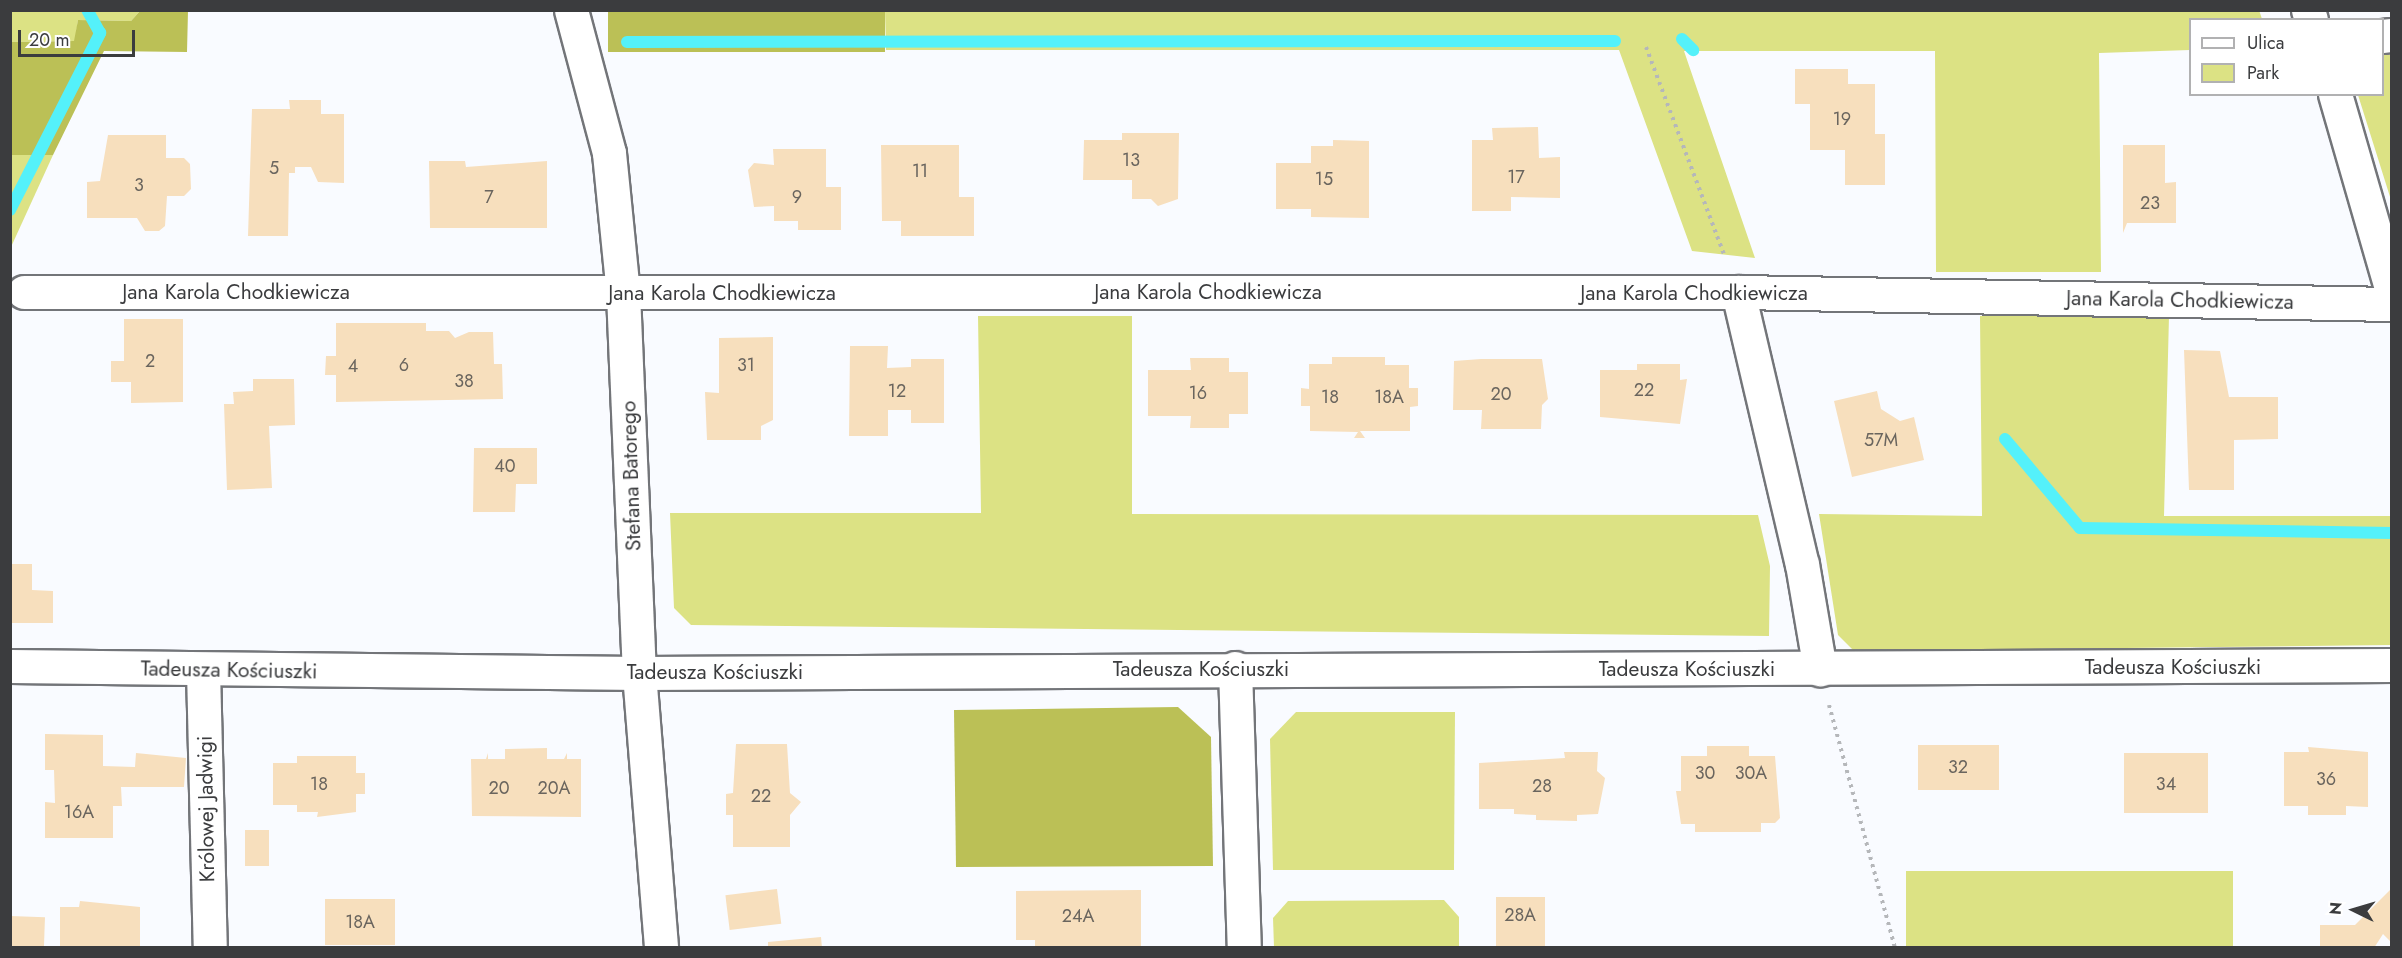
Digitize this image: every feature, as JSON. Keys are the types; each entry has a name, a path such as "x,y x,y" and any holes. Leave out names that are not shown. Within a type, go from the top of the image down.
{"street":[{"name":"Stefana Batorego","path":"571,10 609,153 623,293 639,673 661,948"},
{"path":"2337,96 2391,292"},
{"name":"Jana Karola Chodkiewicza","path":"24,292 1738,292 2391,304"},
{"path":"1738,292 1797,541 1820,669"},
{"name":"Tadeusza Kościuszki","path":"10,666 203,670 639,673 1235,668 1820,669 2391,666"},
{"path":"1235,668 1244,948"},
{"name":"Królowej Jadwigi","path":"203,670 210,948"}],"path":[{"path":"1646,47 1738,292"},
{"path":"1820,669 1895,948"}],"green space":[{"path":"885,10 2259,10 2262,18 2189,18 2189,50 2099,53 2101,272 1936,272 1935,51 1684,51 1755,258 1692,251 1619,50 886,50"},
{"path":"10,11 140,11 131,21 78,20 75,41 11,42"},
{"path":"140,11 188,11 187,52 104,51 53,155 11,155 11,42 74,41 78,20 131,21"},
{"path":"608,11 885,11 885,52 608,52"},
{"path":"2384,55 2391,55 2391,200 2358,96 2384,96"},
{"path":"11,155 53,155 11,247"},
{"path":"978,316 1132,316 1132,514 1758,515 1770,566 1769,636 691,625 674,608 670,513 981,513"},
{"path":"1980,316 2169,316 2164,516 2391,516 2391,645 1854,651 1838,635 1819,514 1982,516"},
{"path":"1178,707 1211,737 1213,866 956,867 954,710"},
{"path":"1296,712 1455,712 1454,870 1273,870 1270,739"},
{"path":"1906,871 2233,871 2233,948 1906,948"},
{"path":"1444,900 1459,917 1459,947 1274,947 1273,918 1288,901"}],"building":[{"path":"1795,69 1848,69 1848,84 1875,84 1875,134 1885,134 1885,185 1845,185 1845,150 1810,150 1810,104 1795,104"},
{"path":"289,100 321,100 321,114 344,114 344,183 318,182 311,167 295,167 295,173 289,173 288,236 248,236 252,109 290,109"},
{"path":"1538,127 1539,158 1560,157 1560,198 1511,197 1511,211 1472,211 1472,140 1493,140 1492,128"},
{"path":"1122,133 1179,133 1178,199 1158,206 1151,199 1132,199 1132,180 1083,180 1084,140 1122,140"},
{"path":"108,135 166,135 166,158 184,158 190,164 191,189 184,196 167,196 165,226 159,231 145,231 137,218 87,218 87,182 100,181"},
{"path":"1333,140 1369,141 1369,218 1311,217 1311,209 1276,209 1276,163 1311,163 1311,146 1333,146"},
{"path":"881,145 959,145 959,197 974,197 974,236 901,236 901,221 882,221"},
{"path":"2123,145 2165,145 2165,183 2176,182 2176,223 2127,223 2123,233"},
{"path":"773,149 826,149 826,187 841,187 841,230 798,230 798,221 774,221 774,206 754,207 748,170 754,163 774,165"},
{"path":"429,161 465,161 466,167 547,161 547,228 430,228"},
{"path":"124,319 183,319 183,402 131,403 131,382 111,382 111,361 124,361"},
{"path":"336,323 426,323 426,331 449,331 455,338 469,332 493,332 494,364 502,364 503,399 336,402 336,375 325,375 326,356 336,356"},
{"path":"773,337 773,420 761,426 761,440 707,440 705,392 719,393 719,338"},
{"path":"850,346 888,346 887,368 911,367 911,359 944,359 944,423 911,423 911,410 888,410 888,436 849,436"},
{"path":"2184,350 2220,351 2229,397 2278,397 2278,439 2234,440 2234,490 2189,490"},
{"path":"1332,357 1385,357 1385,365 1409,365 1409,388 1418,388 1418,406 1410,407 1410,431 1360,431 1365,438 1354,438 1358,432 1310,431 1310,406 1301,406 1301,388 1309,389 1309,364 1332,364"},
{"path":"1190,358 1229,358 1229,372 1248,372 1248,414 1229,414 1229,428 1190,428 1191,416 1148,416 1148,370 1191,370"},
{"path":"1542,359 1548,399 1542,405 1541,429 1481,429 1482,410 1453,410 1454,361"},
{"path":"1637,364 1680,364 1680,380 1687,379 1680,424 1600,417 1600,370 1637,370"},
{"path":"253,379 294,379 295,425 269,426 272,488 227,490 224,404 234,404 233,392 253,391"},
{"path":"1877,391 1881,409 1900,421 1914,417 1924,460 1852,477 1834,401"},
{"path":"474,448 537,448 537,484 516,484 515,512 473,512"},
{"path":"10,564 32,564 32,590 53,591 53,623 10,623"},
{"path":"45,734 103,735 103,766 135,767 136,753 186,758 184,787 121,787 122,806 113,806 113,838 45,838 45,802 55,803 54,770 45,770"},
{"path":"736,744 787,744 790,793 801,802 790,815 790,847 733,847 733,815 726,815 726,794 733,793"},
{"path":"1918,745 1999,745 1999,790 1918,790"},
{"path":"1707,746 1749,746 1749,756 1775,756 1780,818 1775,823 1761,823 1761,832 1695,832 1695,824 1681,824 1676,791 1681,791 1681,756 1707,756"},
{"path":"2308,747 2368,752 2368,807 2346,806 2346,815 2308,815 2308,806 2284,806 2284,752 2309,752"},
{"path":"547,748 547,759 564,759 567,753 567,759 581,759 581,817 472,816 471,759 486,759 488,753 488,759 505,759 505,749"},
{"path":"1564,752 1598,752 1597,771 1605,778 1598,814 1577,815 1577,821 1536,820 1536,815 1514,814 1514,809 1479,809 1479,763 1565,758"},
{"path":"2124,753 2208,753 2208,813 2124,813"},
{"path":"297,756 356,756 356,773 365,773 365,794 356,794 356,812 317,817 318,812 297,812 297,805 273,805 273,763 297,763"},
{"path":"245,830 269,830 269,866 245,866"},
{"path":"777,889 781,924 730,930 725,895"},
{"path":"1141,890 1141,947 1035,948 1035,940 1016,940 1016,891"},
{"path":"2390,890 2392,943 2383,934 2374,948 2320,948 2320,925 2355,925"},
{"path":"1496,897 1545,897 1545,948 1496,948"},
{"path":"325,899 395,899 395,945 325,945"},
{"path":"80,901 140,907 140,948 60,948 60,907 79,907"},
{"path":"10,916 45,917 44,948 10,948"},
{"path":"821,937 822,948 768,948 768,942"}],"waterway":[{"path":"10,210 100,33 87,10"},
{"path":"1682,39 1693,50"},
{"path":"627,42 1615,41"},
{"path":"2005,439 2080,528 2392,533"}]}
